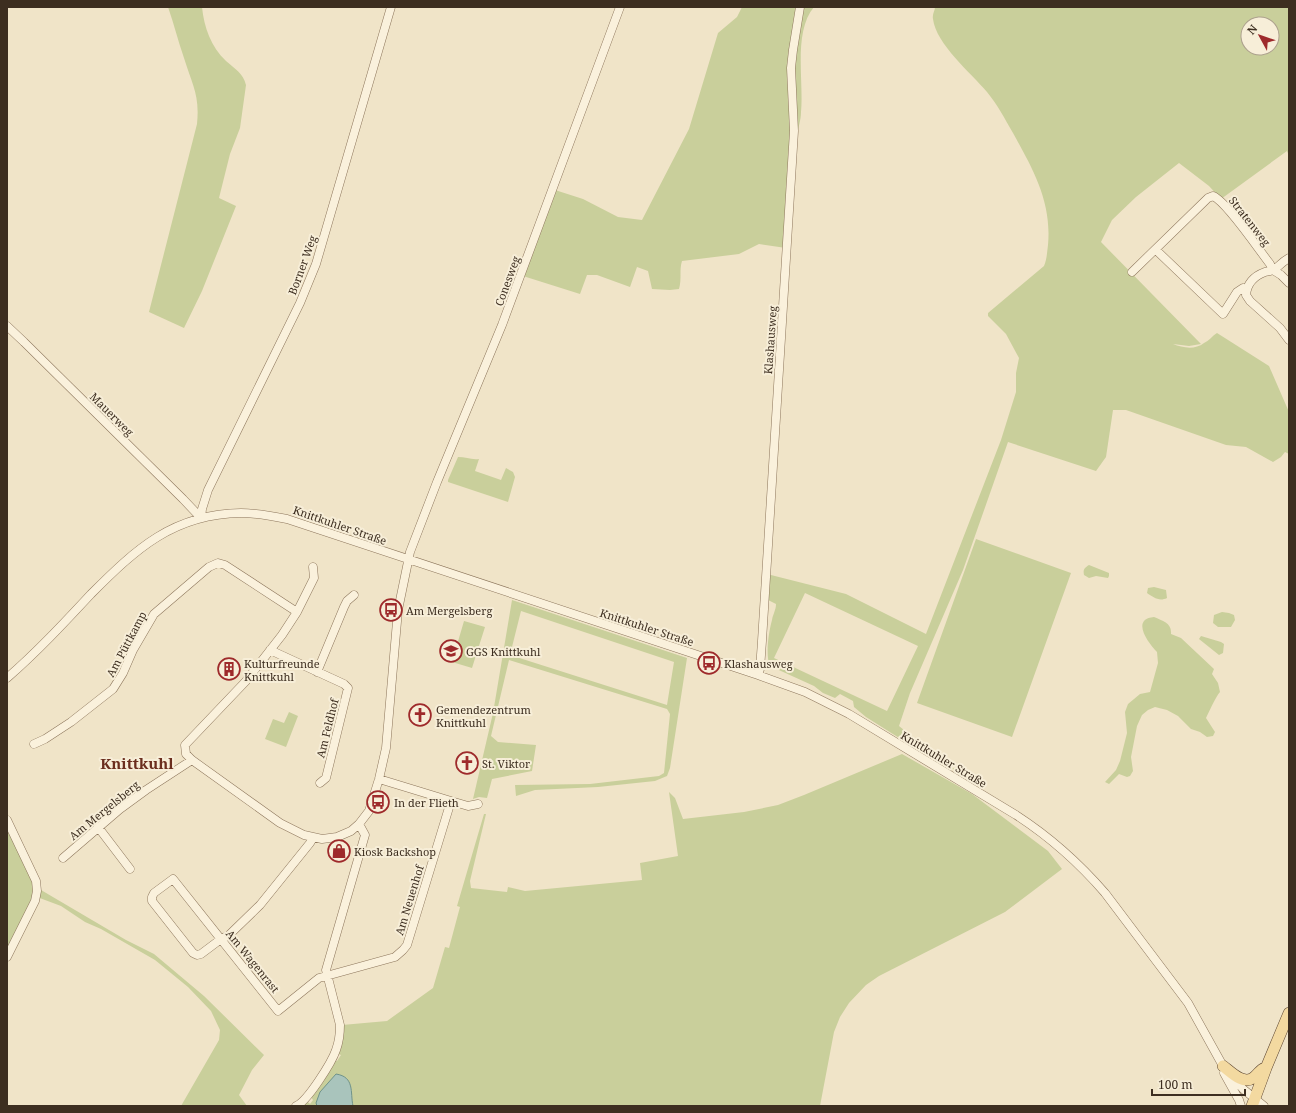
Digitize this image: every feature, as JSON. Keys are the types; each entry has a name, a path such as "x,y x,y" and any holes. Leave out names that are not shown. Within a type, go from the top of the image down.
{"main road":[{"path":"1257,1104 1266,1068 1289,1013"},
{"path":"1223,1066 1239,1078 1246,1080 1254,1077 1260,1070 1266,1068"}],"street":[{"name":"Borner Weg","path":"201,518 202,509 208,490 300,303 316,264 391,7"},
{"name":"Conesweg","path":"407,560 437,482 502,326 620,7"},
{"name":"Klashausweg","path":"758,675 760,669 762,640 790,210 794,131 791,68 800,7"},
{"name":"Stratenweg","path":"1132,272 1208,198 1214,196 1228,209 1273,270 1289,283"},
{"path":"1156,250 1223,314 1237,292 1243,288 1247,289"},
{"path":"1289,258 1273,270 1265,272 1253,279 1247,289 1247,298 1280,328 1289,340"},
{"name":"Mauerweg","path":"7,326 201,518"},
{"name":"Knittkuhler Straße","path":"7,678 33,654 127,558 150,541 186,522 218,515 242,513 287,519 758,675 805,692 849,714 1016,815 1052,841 1091,877 1122,914 1188,1003 1223,1066 1257,1104"},
{"path":"313,567 314,578 297,612 270,650 238,689 185,745 186,754 192,760 280,823 296,832 313,838 328,839 351,831 359,824 368,811 379,779 386,748 398,610 407,560"},
{"name":"Am Püttkamp","path":"34,744 72,722 113,689 154,614 212,565 218,563 225,565 297,612"},
{"path":"316,672 344,607 354,596"},
{"name":"Am Feldhof","path":"270,650 344,684 348,688 326,778 320,783"},
{"name":"Am Mergelsberg","path":"63,858 98,827 141,794 192,760"},
{"path":"379,779 468,806 478,804"},
{"name":"Am Neuenhof","path":"327,976 395,957 403,950 409,939 451,801"},
{"path":"7,820 36,881 37,891 35,900 7,957"},
{"path":"296,1106 303,1102 336,1052 340,1034 340,1025 326,970 365,835 359,824"},
{"path":"98,827 130,869"},
{"path":"221,939 228,936 260,905 313,838"},
{"name":"Am Wagenrast","path":"221,939 201,954 196,955 193,953 152,901 154,893 173,879 221,939 278,1011 319,978 327,976"},
{"path":"1223,1066 1225,1076 1241,1106"}],"green space":[{"path":"168,7 202,7 204,22 212,43 226,61 241,74 246,85 240,128 230,154 219,198 236,206 202,291 184,328 149,312 197,124 198,114 195,90"},
{"path":"742,7 799,7 792,50 793,132 786,248 759,244 739,254 682,261 679,289 670,290 652,289 648,271 637,267 630,287 597,275 587,275 580,294 523,276 555,190 583,199 618,217 642,220 689,129 718,33 737,17"},
{"path":"801,7 814,7 808,17 801,43 802,100 801,115 796,137 792,68"},
{"path":"935,7 1289,7 1289,156 1287,151 1221,199 1209,186 1179,163 1136,197 1112,220 1101,242 1201,344 1189,346 1173,344 1181,347 1197,347 1217,333 1269,366 1289,412 1289,454 1285,452 1281,457 1273,462 1246,447 1226,445 1126,410 1113,410 1106,457 1096,471 1008,442 963,570 910,693 899,726 945,763 958,771 942,765 866,717 854,707 853,701 840,694 835,698 823,693 814,686 770,666 768,643 776,604 766,599 767,574 846,594 926,634 1001,440 1016,392 1016,373 1019,358 1006,334 988,316 988,313 1044,266 1048,245 1048,229 1044,200 1034,173 1001,112 987,92 947,48 936,29 933,16","holes":["805,593 918,646 887,711 774,658"]},
{"path":"458,457 479,459 475,471 501,480 506,468 513,472 515,477 508,502 448,482"},
{"path":"976,539 1071,573 1012,737 917,703"},
{"path":"1089,565 1109,573 1108,578 1096,576 1089,578 1084,575 1084,569"},
{"path":"1154,587 1166,590 1167,598 1159,599 1147,593 1148,588"},
{"path":"512,600 687,658 670,768 667,776 655,781 598,787 535,790 516,796 515,785 590,784 659,776 664,773 670,714 667,709 509,660 491,736 498,742 536,745 532,771 492,779 487,798 479,797 473,799 493,713","holes":["521,611 674,662 667,705 510,655"]},
{"path":"1222,612 1234,615 1235,620 1231,627 1218,627 1213,623 1214,615"},
{"path":"1154,617 1164,621 1170,627 1171,634 1181,638 1214,669 1212,674 1218,683 1220,692 1206,718 1215,732 1213,736 1207,737 1200,732 1191,729 1178,716 1167,710 1155,707 1148,710 1142,715 1137,726 1131,757 1133,771 1130,776 1127,777 1119,774 1109,784 1105,782 1116,770 1120,761 1127,733 1125,712 1128,704 1140,694 1150,692 1158,663 1157,652 1146,638 1142,627 1143,622"},
{"path":"464,621 485,627 472,668 452,662"},
{"path":"1201,636 1224,644 1223,653 1219,655 1199,639"},
{"path":"289,712 298,716 286,747 265,739 273,719 284,723"},
{"path":"902,754 972,794 1048,851 1062,869 1005,912 879,976 866,985 849,1003 840,1017 834,1032 820,1106 302,1106 308,1102 310,1104 313,1100 311,1097 335,1060 337,1061 341,1055 338,1054 342,1025 387,1021 433,988 445,947 449,948 460,907 457,906 484,814 486,814 470,881 471,888 507,892 508,887 525,891 642,880 640,863 678,856 669,792 675,798 683,819 744,812 778,805"},
{"path":"7,827 32,881 33,889 32,898 7,952"},
{"path":"41,890 126,940 154,954 204,996 264,1055 252,1070 239,1095 247,1106 181,1106 219,1040 220,1030 211,1011 188,987 155,960 101,929 85,922 61,906 37,897"}],"water":[{"path":"336,1074 346,1078 349,1082 353,1106 317,1106 316,1103 320,1092"}],"place":[{"name":"Am Mergelsberg","path":"391,610"},
{"name":"GGS Knittkuhl","path":"451,651"},
{"name":"Klashausweg","path":"709,663"},
{"name":"Kulturfreunde Knittkuhl","path":"229,669"},
{"name":"Gemendezentrum Knittkuhl","path":"420,715"},
{"name":"St. Viktor","path":"467,763"},
{"name":"In der Flieth","path":"378,802"},
{"name":"Kiosk Backshop","path":"339,851"}],"district":[{"name":"Knittkuhl","path":"137,763"}]}
